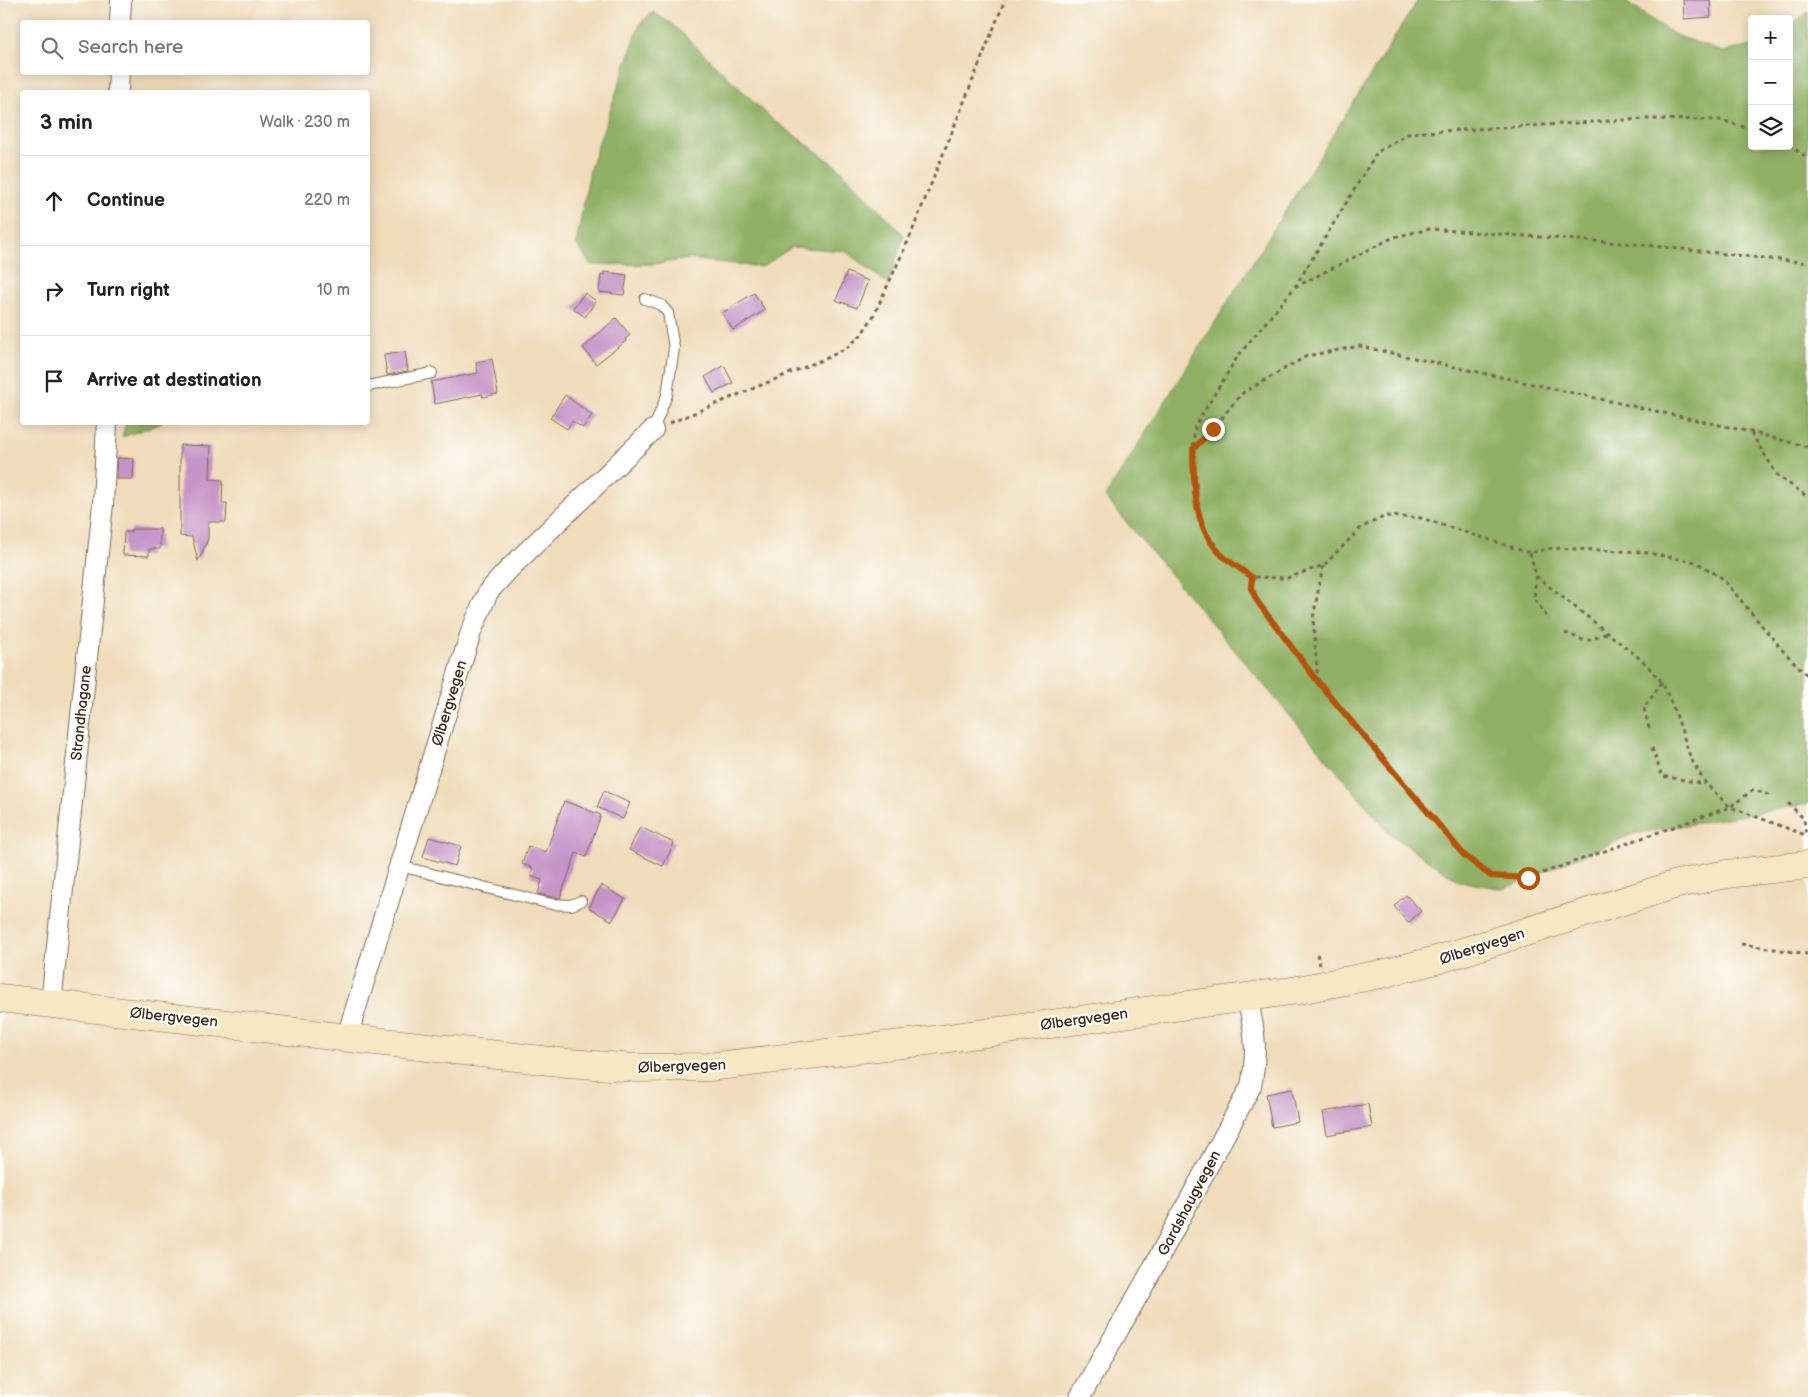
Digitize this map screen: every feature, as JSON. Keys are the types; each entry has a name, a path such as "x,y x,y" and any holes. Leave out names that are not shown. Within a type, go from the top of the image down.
{"main road":[{"name":"Ølbergvegen","path":"0,998 568,1063 636,1068 709,1067 927,1041 1247,997 1386,973 1440,959 1677,884 1727,874 1808,865"}],"street":[{"path":"120,0 120,20"},
{"path":"118,90 119,75"},
{"name":"Strandhagane","path":"51,1004 104,504 107,425"},
{"name":"Ølbergvegen","path":"347,1037 471,632 488,592 510,568 653,430"},
{"name":"Gardshaugvegen","path":"1080,1397 1146,1281 1251,1086 1256,1065 1256,1038 1247,997"}],"lane":[{"path":"645,299 661,304 668,313 674,348 666,395 653,430"},
{"path":"370,386 432,373"},
{"path":"400,866 551,904 571,905 581,901"}],"path":[{"path":"653,430 829,357 848,348 861,336 909,239 1005,0"},
{"path":"1748,129 1722,120 1644,119 1410,132 1376,152 1295,287 1238,356 1195,426 1193,449 1194,494 1203,528 1223,556 1252,577 1287,578 1324,565 1362,527 1386,516 1421,518 1530,553 1553,548 1643,552 1696,562 1722,578 1784,652 1808,676"},
{"path":"1793,149 1808,158"},
{"path":"1295,287 1394,237 1430,229 1635,244 1808,263"},
{"path":"1193,449 1213,429 1241,394 1307,356 1359,346 1751,432 1808,447"},
{"path":"1751,432 1778,476 1808,497"},
{"path":"1530,553 1536,576 1534,598 1549,620"},
{"path":"1318,682 1314,618 1324,565"},
{"path":"1536,576 1643,661 1662,682 1676,714 1691,759 1706,784 1730,807 1807,836"},
{"path":"1252,577 1251,588 1257,601 1318,682 1465,856 1491,876 1528,878 1730,807 1753,790 1769,795"},
{"path":"1565,633 1586,641 1608,633"},
{"path":"1648,728 1644,708 1662,682"},
{"path":"1652,748 1662,776 1706,784"},
{"path":"1788,803 1804,819 1807,836"},
{"path":"1741,944 1808,954"}],"green space":[{"path":"1418,0 1623,0 1675,35 1723,52 1748,47 1748,150 1793,150 1793,25 1808,12 1808,804 1633,834 1503,889 1459,881 1390,834 1105,497"},
{"path":"653,12 673,25 773,120 838,167 904,235 888,284 845,251 792,247 762,267 689,259 656,264 591,265 576,244 591,165 640,24"},
{"path":"125,425 156,425 122,437"}],"building":[{"path":"1683,0 1710,0 1711,17 1684,19"},
{"path":"604,272 627,275 624,295 599,292 601,275 604,275"},
{"path":"847,272 868,281 857,308 836,300"},
{"path":"585,293 596,301 585,317 573,308"},
{"path":"754,293 765,310 733,330 722,313"},
{"path":"616,318 630,335 625,339 626,341 596,364 583,348"},
{"path":"405,352 408,371 387,375 384,355"},
{"path":"492,359 498,394 483,397 482,394 435,404 431,382 478,373 476,362"},
{"path":"724,366 733,383 714,393 705,377"},
{"path":"565,395 592,415 583,428 572,421 567,429 550,418"},
{"path":"180,445 211,446 210,479 223,480 222,503 227,503 226,522 208,522 208,539 198,561 192,537 180,536"},
{"path":"117,458 134,459 133,479 116,479"},
{"path":"131,529 160,529 160,549 149,549 149,556 123,555 124,532 131,532"},
{"path":"604,791 630,803 623,819 597,807"},
{"path":"564,801 601,815 586,857 576,853 560,898 538,894 542,880 530,876 533,868 522,864 528,846 546,852"},
{"path":"640,827 674,843 663,866 629,850"},
{"path":"429,837 461,846 455,866 423,857"},
{"path":"601,885 625,899 612,921 589,908"},
{"path":"1406,895 1421,911 1408,923 1394,906"},
{"path":"1292,1089 1298,1122 1272,1127 1266,1094"},
{"path":"1368,1104 1372,1127 1327,1135 1323,1112"}],"route":[{"path":"1213,429 1193,449 1194,494 1203,528 1223,556 1252,577 1251,588 1257,601 1318,682 1465,856 1491,876 1528,878"}]}
